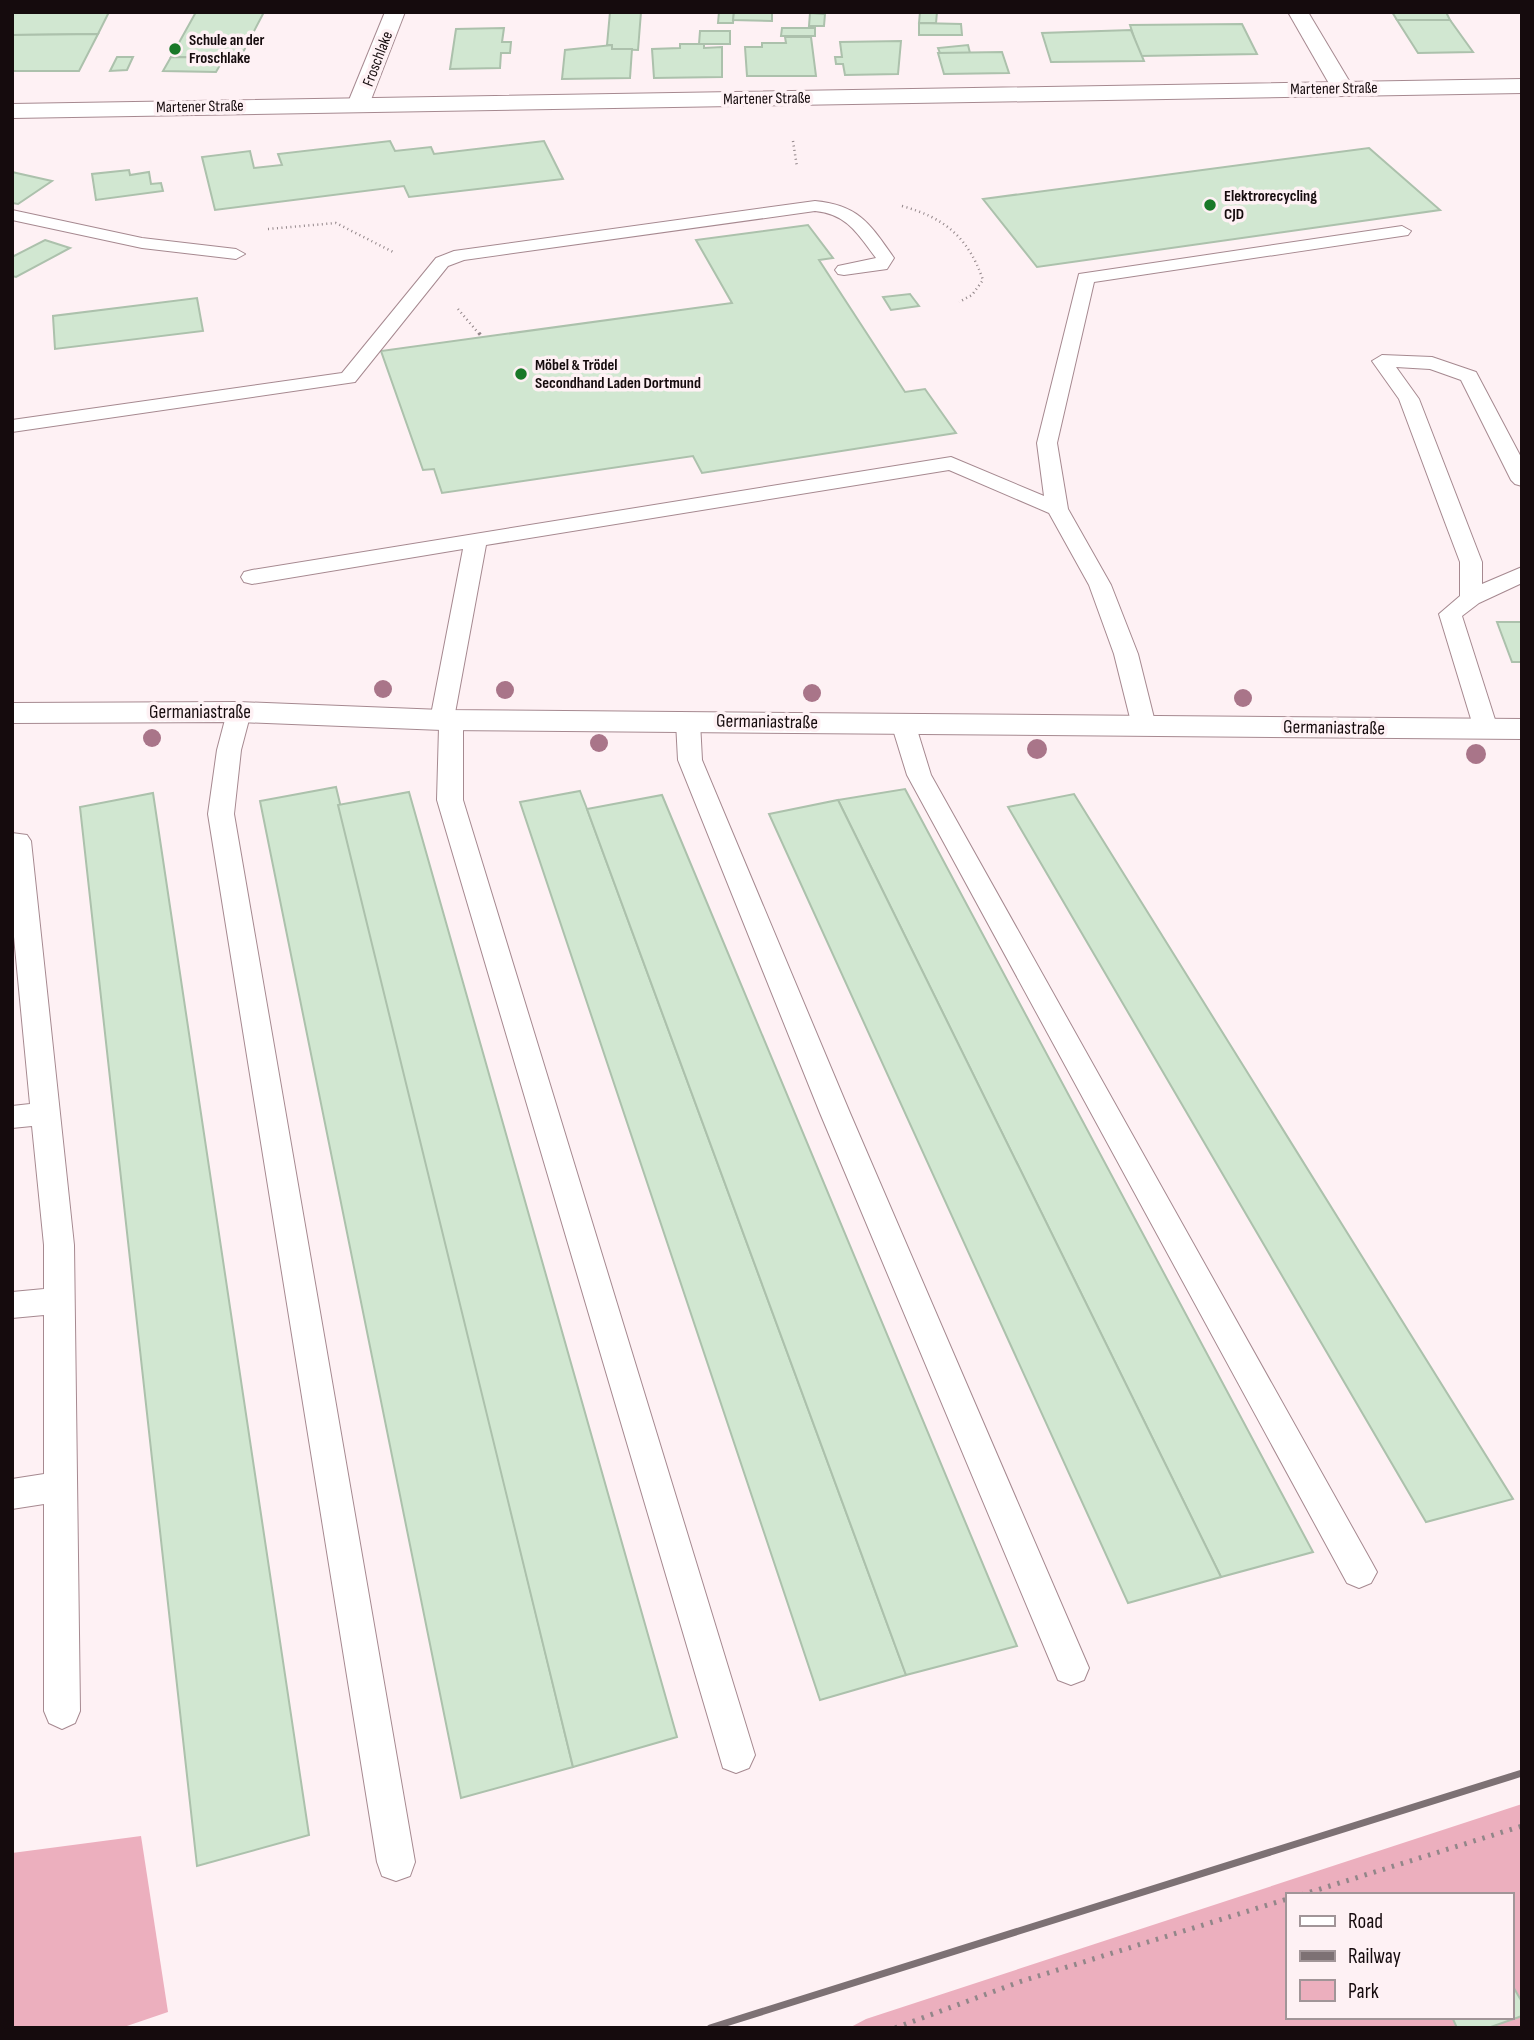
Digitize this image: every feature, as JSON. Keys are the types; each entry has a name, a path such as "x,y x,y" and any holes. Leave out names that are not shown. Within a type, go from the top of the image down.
{"street":[{"name":"Froschlake","path":"358,105 395,12"},
{"path":"1298,12 1343,89"},
{"name":"Martener Straße","path":"12,111 1522,86"},
{"name":"Germaniastraße","path":"12,713 239,712 446,719 1522,729"}],"lane":[{"path":"12,426 348,378 442,262 460,255 815,206 835,206 848,211 885,258 881,265 844,270"},
{"path":"12,215 142,243 236,254"},
{"path":"1144,726 1126,654 1100,585 1057,509 1047,443 1086,278 1402,231"},
{"path":"1471,598 1471,562 1409,399 1382,361 1432,363 1469,376 1522,480"},
{"path":"252,577 951,463 1057,509"},
{"path":"476,540 446,719 450,800 736,1755"},
{"path":"1486,729 1450,614 1471,598 1522,573"},
{"path":"239,712 229,750 220,814 396,1862"},
{"path":"688,722 690,760 695,773 835,1113 1071,1668"},
{"path":"904,723 919,775 1359,1572"},
{"path":"12,842 18,841 22,974 46,1113 59,1245 62,1711"},
{"path":"12,1117 46,1113"},
{"path":"12,1305 60,1300"},
{"path":"12,1494 60,1487"}],"path":[{"path":"259,230 336,223 397,254 442,262"},
{"path":"1307,1893 1522,1826"},
{"path":"895,2028 1022,1981 1286,1899"}],"green space":[{"path":"1522,1804 1522,2028 849,2028 866,2019"},
{"path":"141,1836 168,2012 121,2028 12,2028 12,1853"}],"building":[{"path":"12,12 109,12 98,34 12,35"},
{"path":"196,12 264,12 240,58 171,57"},
{"path":"610,12 641,12 638,50 612,49 612,45 607,45"},
{"path":"719,12 734,12 733,23 718,23"},
{"path":"734,12 772,12 772,21 733,20"},
{"path":"920,12 937,12 936,23 919,23"},
{"path":"1392,12 1446,12 1450,20 1397,20"},
{"path":"810,13 825,14 824,26 809,26"},
{"path":"1397,20 1450,20 1473,52 1418,53"},
{"path":"919,23 961,24 962,35 919,35"},
{"path":"1242,24 1257,54 1140,56 1130,25"},
{"path":"504,28 502,42 511,42 510,53 501,53 500,68 450,69 456,29"},
{"path":"782,28 815,28 815,36 781,36"},
{"path":"1131,30 1144,61 1051,62 1042,33"},
{"path":"700,31 730,31 730,44 699,44"},
{"path":"98,34 79,71 12,71 12,35"},
{"path":"785,37 811,37 816,76 747,76 745,47 762,47 762,43 786,43"},
{"path":"901,41 898,74 845,75 843,64 836,64 835,57 842,57 840,42"},
{"path":"680,44 704,44 704,48 722,47 722,77 654,78 652,49 680,48"},
{"path":"612,45 612,49 632,49 630,78 562,79 565,50"},
{"path":"968,45 970,53 940,53 938,48"},
{"path":"1002,52 1009,73 944,74 938,53"},
{"path":"117,57 133,57 127,70 110,71"},
{"path":"171,57 224,58 216,72 163,71"},
{"path":"390,141 395,151 431,147 434,154 544,141 563,179 409,197 404,186 215,210 202,157 250,151 254,168 282,165 278,154"},
{"name":"Elektrorecycling CJD","path":"1369,148 1440,210 1037,267 983,199"},
{"path":"129,170 130,175 149,172 151,184 161,183 163,191 96,200 92,174"},
{"path":"12,172 52,181 18,204 12,203"},
{"path":"808,225 833,258 819,260 905,392 925,389 956,433 702,473 693,456 442,493 434,469 423,470 381,351 732,303 696,240"},
{"path":"45,240 70,248 16,277 12,276 12,257"},
{"path":"910,294 919,306 891,310 883,297"},
{"path":"197,298 203,331 55,349 53,316"},
{"path":"1497,622 1522,622 1522,662 1512,662"},
{"path":"336,787 573,1767 461,1798 260,801"},
{"path":"905,789 1313,1552 1221,1577 838,800"},
{"path":"580,791 906,1675 820,1700 520,802"},
{"path":"409,792 677,1737 573,1767 338,805"},
{"path":"153,793 309,1835 197,1866 80,807"},
{"path":"1074,794 1513,1499 1426,1522 1008,807"},
{"path":"662,795 1017,1646 906,1675 587,809"},
{"path":"838,800 1221,1577 1128,1603 769,814"},
{"path":"1513,1986 1522,2002 1522,2016 1488,2028 1457,2028 1453,2019 1513,2019"}],"railway":[{"path":"710,2028 1522,1773"}],"place":[{"name":"Schule an der Froschlake","path":"175,49"},
{"name":"Elektrorecycling CJD","path":"1210,205"},
{"name":"Möbel & Trödel Secondhand Laden Dortmund","path":"521,374"}]}
